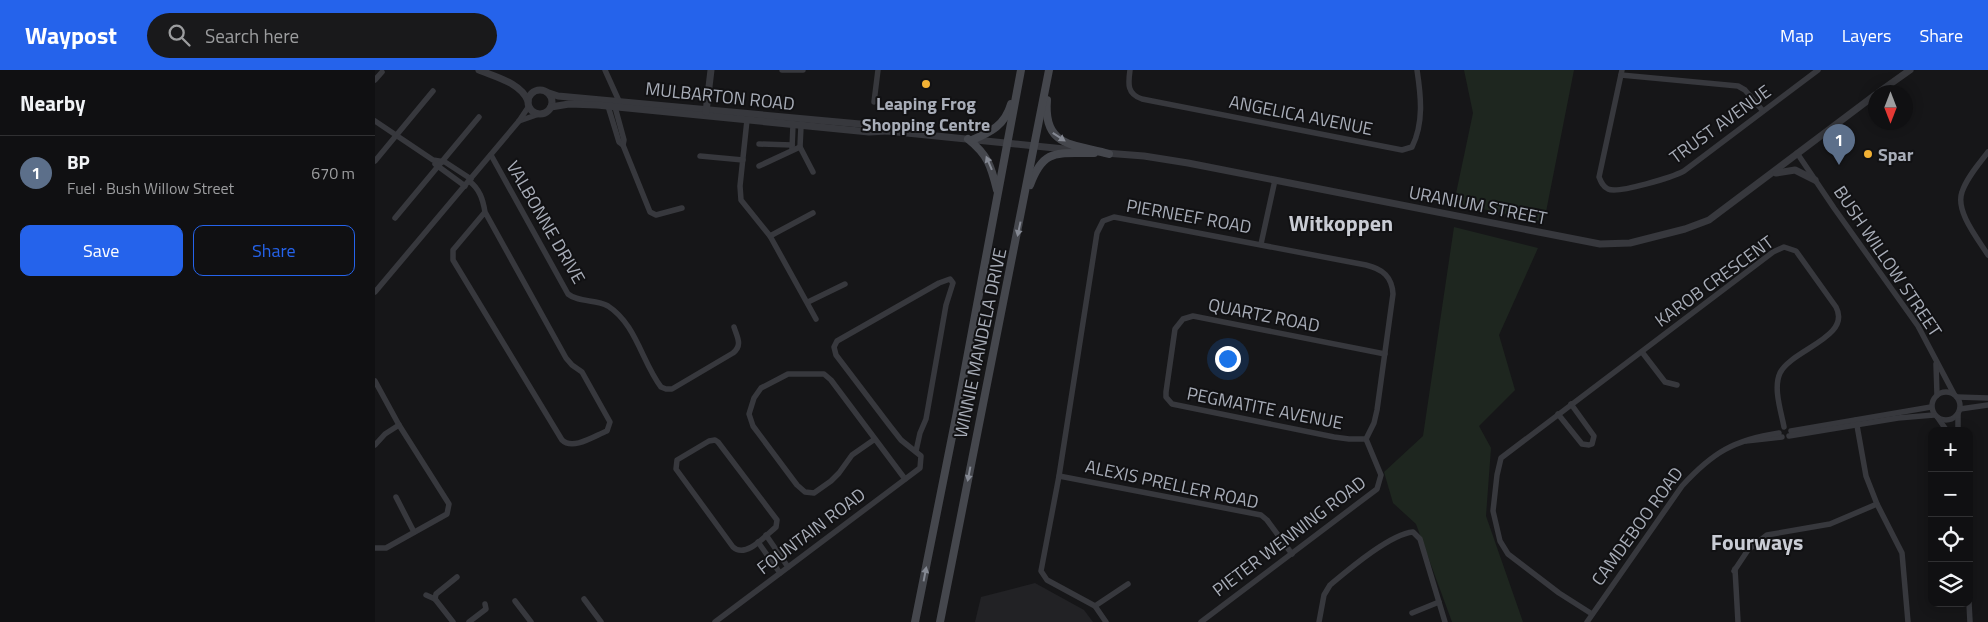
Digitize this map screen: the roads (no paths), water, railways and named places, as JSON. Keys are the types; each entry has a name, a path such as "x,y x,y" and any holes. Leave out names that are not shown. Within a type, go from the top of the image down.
{"main road":[{"name":"WINNIE MANDELA DRIVE","path":"915,622 1021,70"},
{"name":"WINNIE MANDELA DRIVE","path":"940,622 1049,73"},
{"path":"1049,73 1046,109 1050,131 1059,139 1068,143 1109,154"},
{"path":"998,194 988,159 984,152 970,140 991,132 1003,122 1009,111 1019,81"},
{"path":"1025,198 1038,166 1047,158 1058,154 1096,153"}],"street":[{"name":"MULBARTON ROAD","path":"479,70 518,87 615,105"},
{"path":"605,70 624,140 623,145 651,214 661,214 682,208"},
{"path":"706,113 711,70"},
{"path":"781,70 803,70"},
{"path":"874,102 878,70"},
{"name":"ANGELICA AVENUE","path":"1130,70 1129,89 1134,96 1142,99 1402,150 1412,147 1419,122 1420,88 1416,70"},
{"name":"TRUST AVENUE","path":"1622,72 1599,177 1608,190 1620,190 1665,180 1684,171 1819,70"},
{"path":"1889,85 1909,70"},
{"path":"375,80 382,72"},
{"path":"1622,72 1738,86 1745,90 1763,111"},
{"path":"518,87 524,93 535,113 539,114"},
{"path":"375,292 519,121 528,103 529,96 537,90"},
{"path":"375,161 433,91"},
{"path":"549,94 552,98 551,108"},
{"name":"URANIUM STREET","path":"1033,146 1144,156 1188,163 1607,244 1638,241 1698,225 1716,215 1771,175 1797,153 1868,100"},
{"name":"MULBARTON ROAD","path":"519,121 544,114 551,108 569,104 615,105 860,124 878,127 887,131 1033,146"},
{"name":"MULBARTON ROAD","path":"706,113 801,126 878,133 887,131"},
{"path":"395,218 479,117"},
{"path":"747,120 740,186 741,200 770,236 816,319"},
{"path":"375,121 438,164 475,186 482,197 485,212 566,358 584,376 610,422 607,430 573,444 565,443 453,260 453,250 485,212"},
{"path":"792,148 793,125"},
{"path":"801,126 800,147 813,172"},
{"path":"759,144 792,148 800,147"},
{"path":"759,166 792,148"},
{"path":"1988,152 1967,182 1960,201 1962,211 1988,255"},
{"name":"BUSH WILLOW STREET","path":"1797,153 1918,326 1955,396"},
{"name":"VALBONNE DRIVE","path":"491,155 568,294 575,298 598,301 610,307 621,317 661,387 666,389 672,388 737,350 739,343 734,326"},
{"path":"700,156 743,160"},
{"path":"438,164 469,182"},
{"path":"1771,175 1781,171 1795,170 1815,180"},
{"path":"1261,244 1275,180"},
{"path":"770,236 813,213"},
{"name":"PIERNEEF ROAD","path":"1106,622 1095,606 1047,580 1041,571 1059,476 1097,233 1103,221 1113,217 1366,265 1382,271 1391,281 1393,294 1376,418 1366,439"},
{"name":"KAROB CRESCENT","path":"1592,614 1559,593 1507,554 1494,517 1495,490 1501,458 1773,252 1784,247 1793,248 1796,251 1837,307 1840,316 1836,329 1788,363 1781,372 1778,390 1784,427"},
{"path":"950,279 953,283 946,304 926,419 920,433 916,451 901,440 836,355 834,347 837,341 939,283 950,279"},
{"path":"808,302 845,284"},
{"name":"QUARTZ ROAD","path":"1166,392 1175,329 1183,319 1193,316 1385,354"},
{"path":"1642,352 1665,382 1677,385"},
{"name":"BUSH WILLOW STREET","path":"1936,362 1937,395"},
{"path":"875,439 852,455 839,474 831,481 814,492 805,492 753,426 749,414 758,392 771,381 788,374 824,374 831,380 905,479"},
{"path":"375,380 399,425 449,504 447,514 386,548 375,548"},
{"name":"PEGMATITE AVENUE","path":"1166,392 1166,397 1170,402 1180,407 1334,438 1349,440 1366,439"},
{"path":"1944,427 1931,407 1933,398 1937,395 1945,392 1955,396 1988,398"},
{"path":"1955,396 1959,412 1958,427"},
{"path":"1558,414 1582,444 1592,444 1594,436 1571,404"},
{"path":"1856,423 1936,416 1946,420 1955,417 1959,412 1988,405"},
{"path":"1781,435 1784,427 1787,427 1790,434 1856,423 1931,407"},
{"path":"1856,423 1866,476 1877,504 1902,553 1908,622"},
{"path":"375,445 385,434 399,425"},
{"name":"CAMDEBOO ROAD","path":"1587,622 1682,486 1711,457 1719,451 1746,441 1790,434"},
{"name":"PIETER WENNING ROAD","path":"1201,622 1377,489 1381,475 1366,439"},
{"path":"709,441 718,442 776,517 776,527 758,542 743,551 737,551 733,547 677,472 675,463 677,460 709,441"},
{"name":"FOUNTAIN ROAD","path":"715,622 920,468 921,456 916,451"},
{"name":"ALEXIS PRELLER ROAD","path":"1059,476 1261,516 1267,520 1292,554"},
{"path":"396,497 414,532"},
{"path":"1738,622 1734,571 1748,550 1767,535 1830,524 1877,504"},
{"path":"1319,622 1325,595 1330,585 1385,543 1410,532 1416,534 1420,539 1445,622"},
{"path":"766,535 788,567"},
{"path":"758,542 780,573"},
{"path":"435,599 436,594 457,577"},
{"path":"1095,606 1128,584"},
{"path":"426,595 435,599 453,622"},
{"path":"584,599 601,622"},
{"path":"515,601 531,622"},
{"path":"1412,613 1439,602"},
{"path":"469,622 486,609 485,604"},
{"path":"1969,607 1970,622"}],"place":[{"name":"Leaping Frog Shopping Centre","path":"926,84"},
{"name":"Spar","path":"1868,154"},
{"name":"BP","path":"1839,165"}],"district":[{"name":"Witkoppen","path":"1341,223"},
{"name":"Fourways","path":"1757,542"}]}
